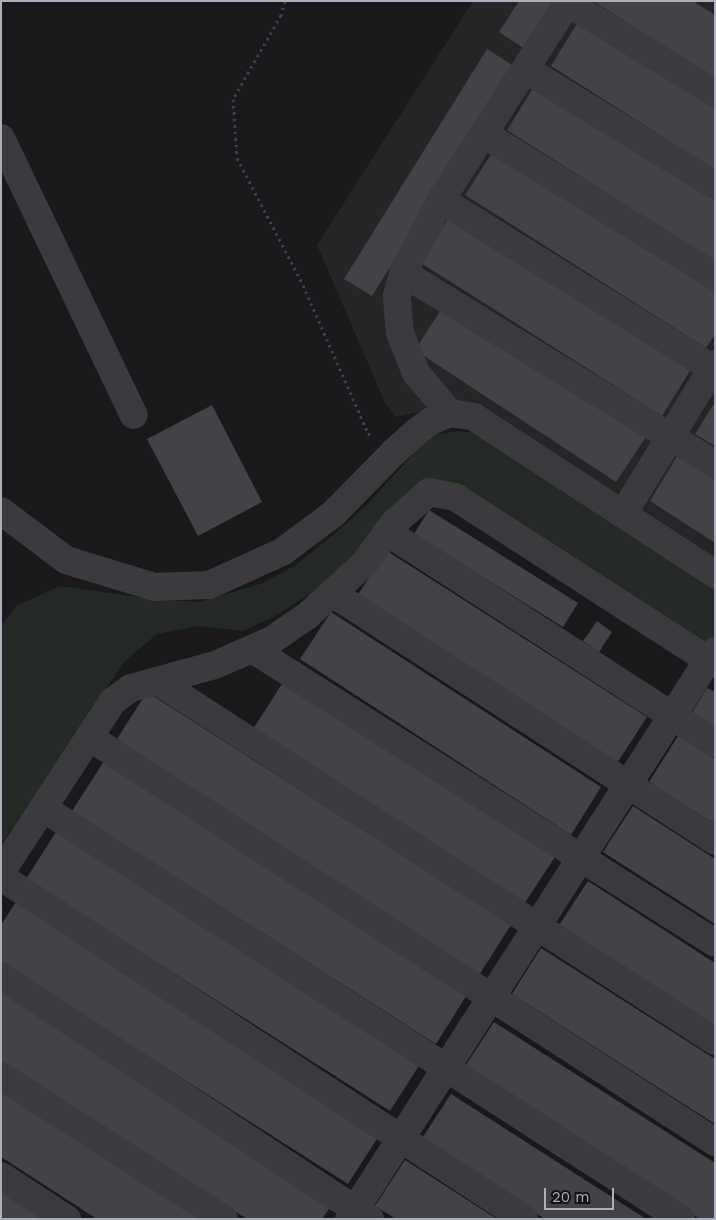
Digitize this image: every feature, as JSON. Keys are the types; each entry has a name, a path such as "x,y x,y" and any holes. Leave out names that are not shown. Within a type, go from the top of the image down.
{"lane":[{"path":"450,413 416,373 400,333 397,296 403,273 441,200 569,2 715,93"},
{"path":"526,69 715,185"},
{"path":"484,134 715,276"},
{"path":"1,138 134,415"},
{"path":"441,200 714,368 670,435 623,514"},
{"path":"403,273 715,464"},
{"path":"1,511 66,560 155,587 209,585 282,552 333,514 394,452 431,421 450,413 474,417 715,574"},
{"path":"1,872 113,701 131,688 215,665 272,640 308,615 364,564 394,524 429,492 455,497 712,658 627,785 400,1139 358,1216 1,976"},
{"path":"388,532 715,743"},
{"path":"332,593 715,841"},
{"path":"252,649 715,943"},
{"path":"157,681 538,925 715,1041"},
{"path":"90,737 715,1142"},
{"path":"44,808 681,1219"},
{"path":"1,878 524,1219"},
{"path":"1,1076 224,1219"},
{"path":"1,1176 67,1219"}],"path":[{"path":"286,1 281,15 233,99 238,158 303,285 368,433 394,452"}],"shaded area":[{"path":"473,1 715,1 715,562 461,403 396,417 385,403 317,245"},
{"path":"457,431 483,433 715,589 715,639 708,645 453,488 369,538 325,585 273,617 243,631 198,626 157,634 124,662 1,845 1,626 16,606 60,586 152,599 200,602 263,583 296,565 332,536 366,506 423,443 439,434"}],"building":[{"path":"519,1 556,1 525,49 499,32"},
{"path":"593,1 693,1 715,15 715,79"},
{"path":"579,20 715,106 715,170 551,66"},
{"path":"487,49 515,67 372,296 344,279"},
{"path":"535,85 715,198 715,262 507,130"},
{"path":"494,150 715,289 715,334 706,348 465,195"},
{"path":"449,217 691,369 662,416 421,263"},
{"path":"444,305 646,437 616,482 415,350"},
{"path":"715,402 715,446 695,434"},
{"path":"212,405 262,502 198,536 147,439"},
{"path":"677,456 715,479 715,543 650,501"},
{"path":"429,510 578,603 563,627 414,534"},
{"path":"387,551 647,717 617,763 357,596"},
{"path":"331,612 601,787 571,835 300,659"},
{"path":"597,621 612,632 599,652 583,641"},
{"path":"284,681 555,857 524,904 253,729"},
{"path":"707,688 715,692 715,733 689,717"},
{"path":"147,692 511,925 479,975 115,742"},
{"path":"678,736 715,759 715,824 649,782"},
{"path":"104,761 468,993 436,1044 72,811"},
{"path":"633,806 715,859 715,924 603,852"},
{"path":"58,829 422,1061 390,1111 26,879"},
{"path":"588,881 715,963 715,1028 558,927"},
{"path":"16,902 380,1134 348,1184 1,963 1,925"},
{"path":"541,948 715,1059 715,1124 512,994"},
{"path":"1,991 333,1203 322,1219 247,1219 1,1062"},
{"path":"494,1022 715,1163 715,1219 700,1219 464,1068"},
{"path":"1,1087 208,1219 97,1219 1,1157"},
{"path":"451,1094 646,1219 545,1219 421,1140"},
{"path":"405,1160 497,1219 396,1219 375,1206"},
{"path":"1,1192 42,1219 1,1219"}]}
